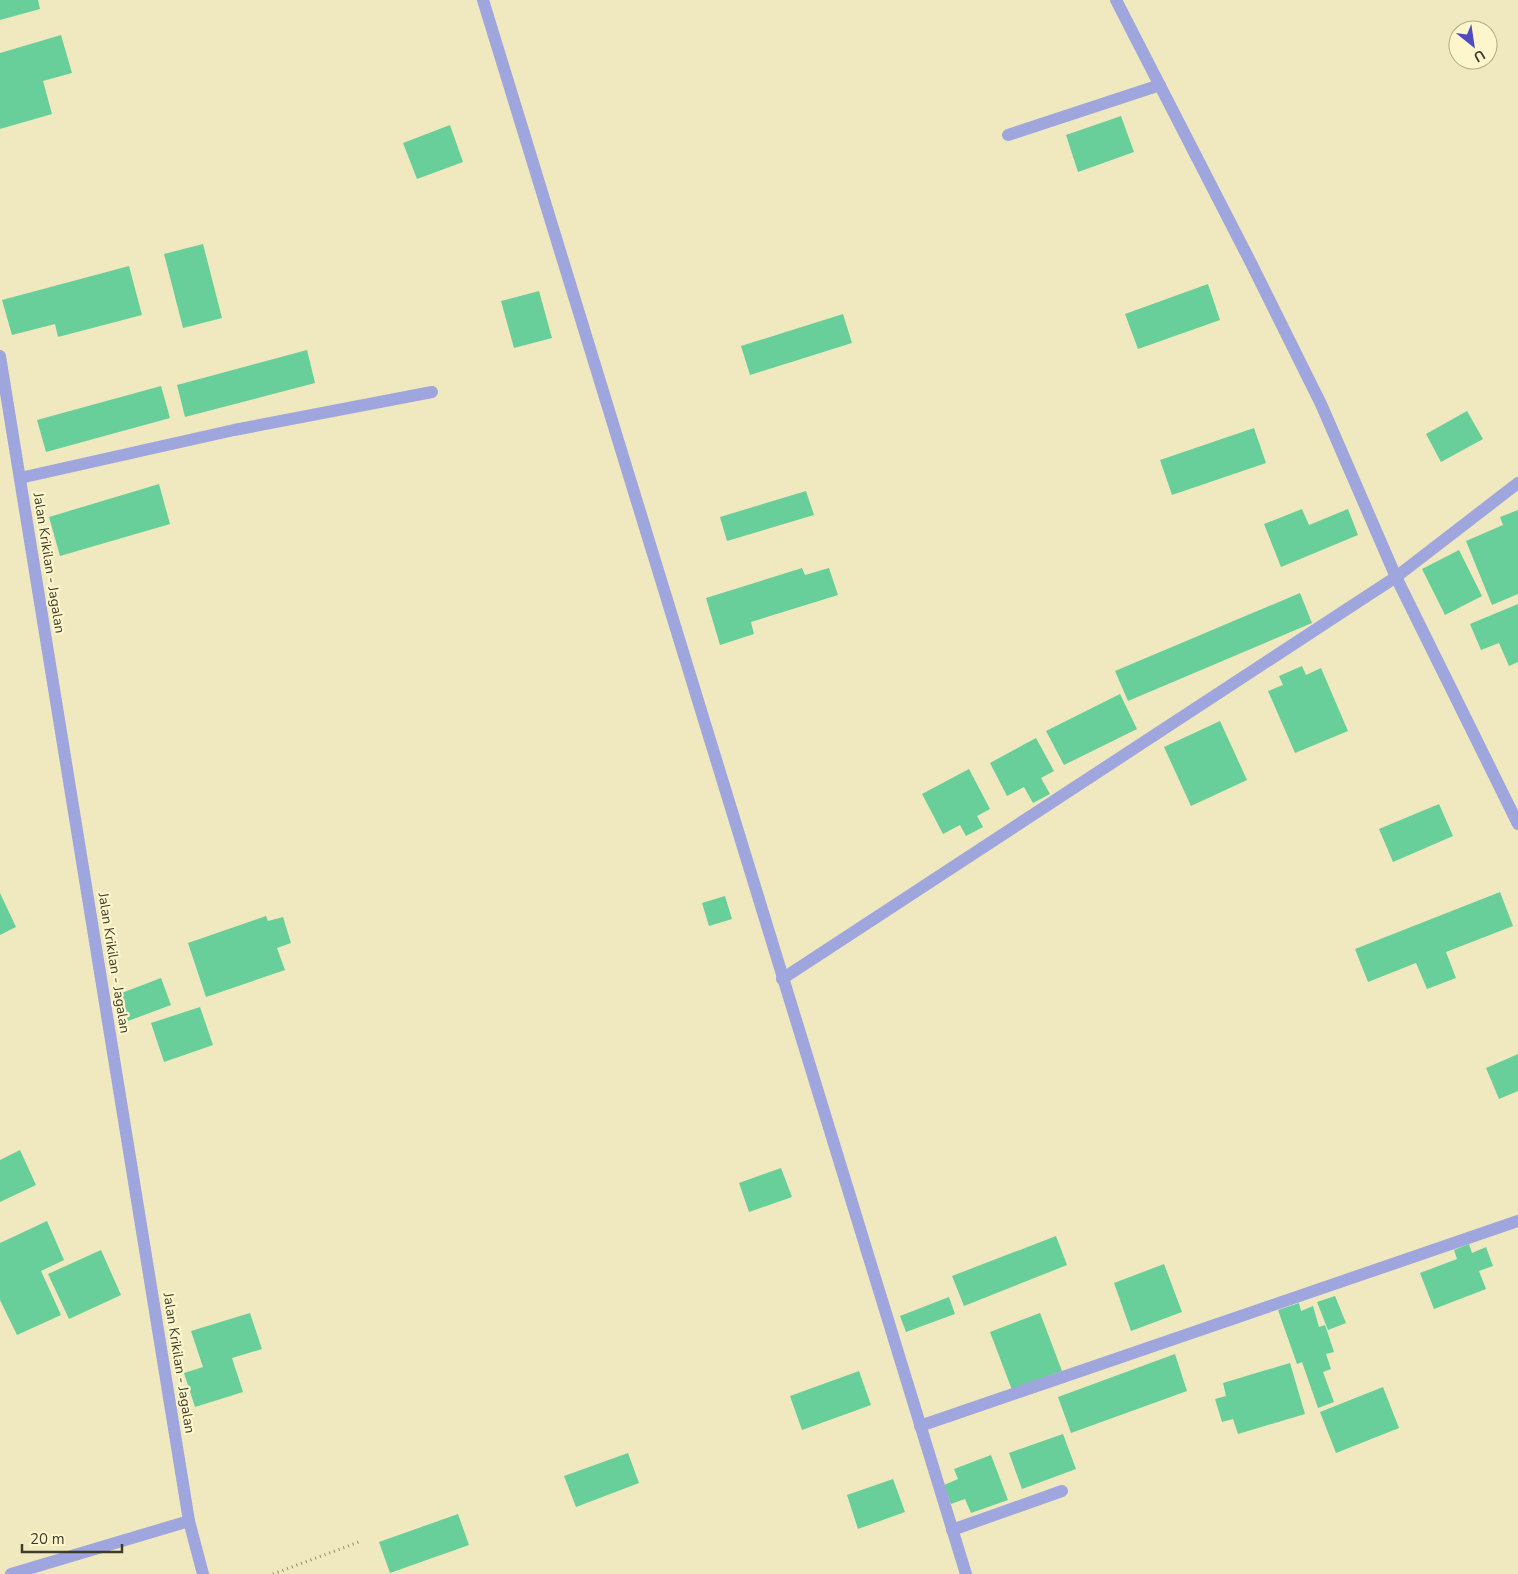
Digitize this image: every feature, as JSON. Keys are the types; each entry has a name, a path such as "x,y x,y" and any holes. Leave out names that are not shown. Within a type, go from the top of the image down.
{"street":[{"path":"483,0 966,1574"},
{"path":"1116,0 1322,404 1396,577 1518,824"},
{"path":"1008,135 1160,85"},
{"name":"Jalan Krikilan - Jagalan","path":"0,356 189,1521 203,1574"},
{"path":"20,478 234,430 432,392"},
{"path":"782,978 1396,577 1518,483"},
{"path":"920,1426 1518,1221"},
{"path":"952,1530 1062,1491"},
{"path":"11,1574 189,1521"}],"path":[{"path":"274,1574 359,1542"}],"building":[{"path":"0,0 38,0 40,9 0,20"},
{"path":"61,35 72,73 43,81 52,114 0,129 0,53"},
{"path":"1121,116 1134,152 1078,172 1066,135"},
{"path":"450,125 463,162 417,179 403,143"},
{"path":"203,244 222,318 183,328 164,254"},
{"path":"129,266 142,315 58,337 55,324 12,335 2,300"},
{"path":"1208,284 1220,320 1138,349 1125,314"},
{"path":"539,291 552,338 514,348 501,301"},
{"path":"843,314 852,343 750,375 741,346"},
{"path":"307,350 315,383 185,417 177,385"},
{"path":"161,386 170,418 46,452 37,420"},
{"path":"1467,411 1483,439 1441,462 1426,434"},
{"path":"1254,428 1266,463 1172,495 1160,460"},
{"path":"159,484 170,524 60,556 49,517"},
{"path":"806,491 814,515 727,541 720,517"},
{"path":"1302,509 1309,525 1348,509 1358,535 1281,567 1264,524"},
{"path":"1518,510 1518,594 1492,605 1466,541 1503,525 1500,517"},
{"path":"1459,550 1482,596 1445,615 1422,569"},
{"path":"802,568 805,575 829,568 838,595 751,622 754,634 720,645 706,598"},
{"path":"1300,593 1312,623 1128,701 1115,671"},
{"path":"1518,604 1518,662 1509,666 1499,643 1481,650 1470,624"},
{"path":"1302,666 1306,675 1321,668 1348,731 1295,753 1268,691 1283,685 1279,676"},
{"path":"1120,694 1137,729 1064,765 1046,731"},
{"path":"1220,721 1247,780 1191,806 1164,747"},
{"path":"1036,738 1054,771 1041,778 1050,794 1033,803 1024,787 1007,796 990,763"},
{"path":"969,769 990,809 977,816 983,827 966,836 960,825 943,834 922,794"},
{"path":"1439,804 1453,836 1393,862 1379,829"},
{"path":"1500,892 1513,926 1446,952 1456,978 1427,989 1416,963 1368,982 1355,949"},
{"path":"0,893 16,927 0,935"},
{"path":"725,896 732,919 709,926 702,903"},
{"path":"266,916 268,921 283,917 291,943 277,948 285,970 206,997 188,943"},
{"path":"161,978 171,1005 128,1021 119,994"},
{"path":"200,1007 213,1045 164,1062 151,1023"},
{"path":"1518,1054 1518,1091 1499,1099 1486,1068"},
{"path":"20,1150 36,1185 0,1202 0,1160"},
{"path":"781,1168 792,1197 749,1212 739,1183"},
{"path":"47,1221 64,1260 41,1271 61,1315 17,1335 0,1300 0,1243"},
{"path":"1056,1236 1067,1265 964,1306 952,1276"},
{"path":"1469,1244 1472,1253 1486,1247 1493,1266 1479,1271 1486,1289 1434,1309 1420,1273 1457,1259 1454,1250"},
{"path":"101,1250 121,1295 69,1319 48,1274"},
{"path":"1164,1264 1182,1312 1131,1331 1114,1283"},
{"path":"1335,1296 1346,1323 1328,1330 1317,1302"},
{"path":"949,1297 955,1314 906,1332 900,1316"},
{"path":"1299,1303 1301,1311 1313,1306 1319,1327 1325,1325 1334,1352 1326,1354 1331,1369 1323,1372 1334,1402 1318,1408 1302,1362 1297,1364 1278,1310"},
{"path":"250,1313 262,1349 232,1358 243,1392 195,1407 184,1373 203,1367 191,1331"},
{"path":"1040,1313 1062,1371 1012,1390 990,1332"},
{"path":"1175,1354 1187,1391 1071,1433 1058,1397"},
{"path":"1290,1363 1305,1414 1238,1434 1233,1419 1222,1422 1215,1399 1226,1396 1223,1383"},
{"path":"859,1371 871,1405 802,1430 790,1396"},
{"path":"1383,1387 1399,1428 1336,1453 1320,1412"},
{"path":"1063,1434 1076,1469 1022,1489 1009,1453"},
{"path":"628,1453 639,1483 576,1507 564,1476"},
{"path":"991,1455 1008,1500 971,1513 965,1499 951,1504 944,1485 958,1479 954,1469"},
{"path":"893,1479 905,1512 858,1529 847,1495"},
{"path":"458,1514 469,1545 390,1573 379,1542"}]}
